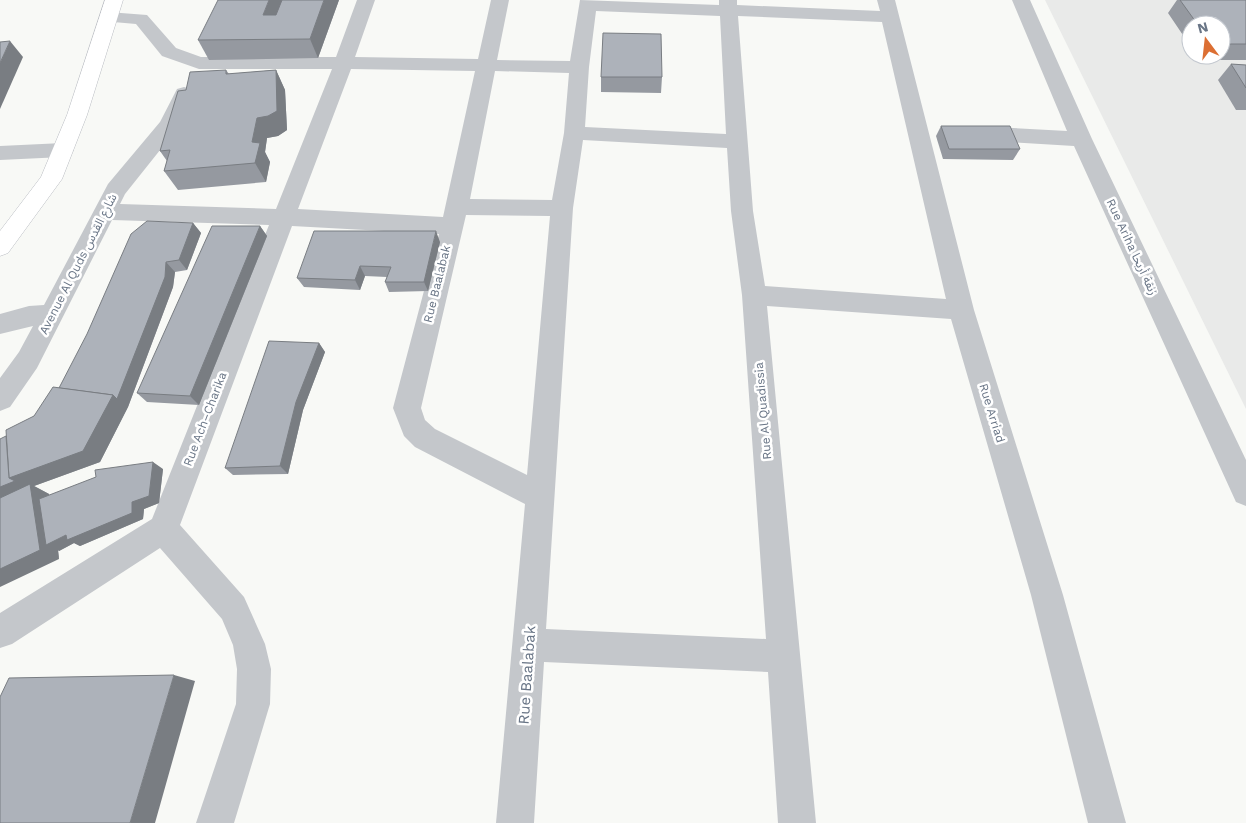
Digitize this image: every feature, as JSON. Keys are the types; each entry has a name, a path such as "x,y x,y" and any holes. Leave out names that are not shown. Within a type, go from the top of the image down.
{"main road":[{"path":"0,247 51,179 77,115 111,8"}],"street":[{"name":"Rue Ach–Charika","path":"163,529 321,125 366,0"},
{"name":"Rue Baalabak","path":"500,0 488,66 455,216 407,408 414,427 425,438 539,496"},
{"name":"Rue Ariha زنقة أريحا","path":"1021,0 1081,139 1246,492"},
{"path":"589,3 888,9"},
{"name":"Rue Baalabak","path":"515,823 562,208 574,133 579,67 589,3"},
{"name":"Rue Al Quadissia","path":"728,5 736,141 742,211 754,295 797,823"},
{"path":"111,8 141,19 169,52 343,63 579,67"},
{"name":"Rue Arriad","path":"888,9 936,131 961,310 1047,595 1108,823"},
{"name":"Avenue Al Quds شارع القدس","path":"0,399 28,360 53,315 116,190 169,125 204,55"},
{"path":"936,131 1081,139"},
{"path":"574,133 736,141"},
{"path":"0,153 63,150"},
{"path":"105,212 284,217 455,216 562,208"},
{"path":"754,295 961,310"},
{"path":"0,324 29,316 53,315"},
{"path":"0,632 163,529 233,608 249,644 254,669 253,704 215,823"},
{"path":"530,645 783,656"}],"shaded area":[{"path":"1045,0 1246,0 1246,409"}],"building":[{"path":"218,0 269,0 263,15 276,15 282,0 324,0 310,39 198,40"},
{"path":"1180,0 1246,0 1246,44 1231,44 1231,15 1191,15"},
{"path":"603,33 661,34 662,77 601,77"},
{"path":"10,41 0,63 0,42"},
{"path":"1231,64 1246,65 1246,88"},
{"path":"226,70 226,74 276,70 277,111 268,116 257,118 252,142 260,143 255,163 164,171 170,150 160,151 178,91 186,90 190,72"},
{"path":"941,126 1010,126 1020,149 949,149"},
{"path":"147,221 193,223 179,260 166,262 165,277 117,399 113,395 59,388 87,334 131,234"},
{"path":"212,226 260,226 190,396 137,393"},
{"path":"314,231 436,231 424,282 385,282 391,267 360,266 355,280 297,278"},
{"path":"269,341 319,343 296,402 280,466 225,468"},
{"path":"53,387 113,395 83,451 9,478 6,430 34,416"},
{"path":"6,436 9,478 15,481 0,487 0,439"},
{"path":"153,462 149,496 132,502 132,513 67,540 66,535 46,545 39,499 96,477 95,470"},
{"path":"30,484 40,550 0,569 0,498"},
{"path":"174,675 130,823 0,823 0,697 9,678"}]}
